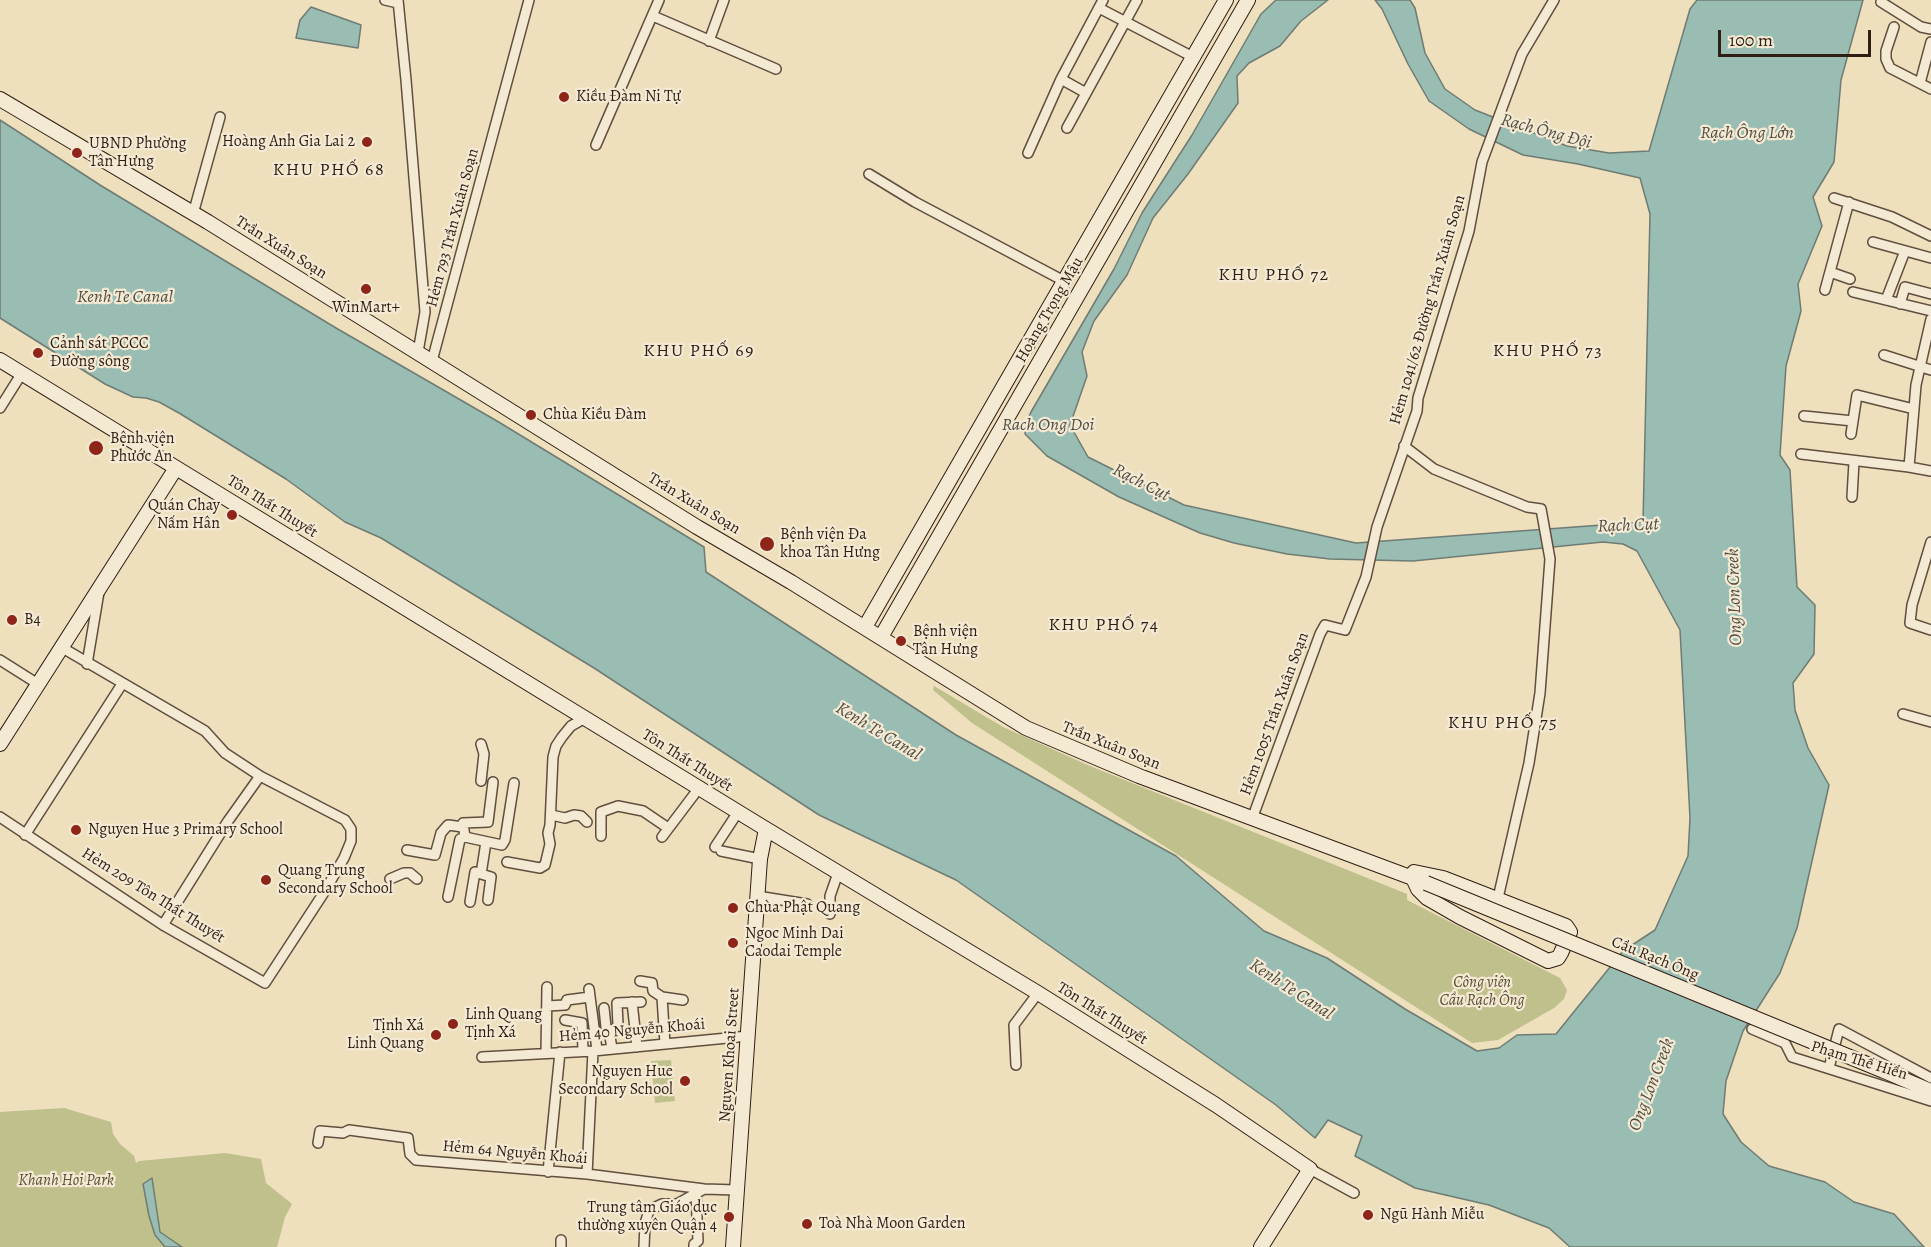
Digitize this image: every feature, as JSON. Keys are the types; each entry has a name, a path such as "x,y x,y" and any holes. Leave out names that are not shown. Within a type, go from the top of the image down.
{"main road":[{"name":"Hoàng Trọng Mậu","path":"865,627 1226,0"},
{"name":"Hoàng Trọng Mậu","path":"881,637 1248,0"},
{"name":"Trần Xuân Soạn","path":"0,99 193,214 1026,728 1091,757 1413,878"},
{"path":"1152,129 1167,140"},
{"path":"1064,281 1081,290"},
{"name":"Tôn Thất Thuyết","path":"0,360 1038,993 1216,1105 1310,1169"},
{"path":"970,444 986,453"},
{"path":"3,734 38,684 176,468"},
{"name":"Nguyen Khoai Street","path":"733,1247 757,896 760,859 766,829"},
{"name":"Trần Xuân Soạn","path":"1415,872 1431,875 1498,898 1569,928 1570,932 1558,958 1548,961 1427,898 1418,889 1413,878 1415,872"},
{"name":"Cầu Rạch Ông","path":"1413,878 1884,1071"},
{"name":"Phạm Thế Hiển","path":"1884,1071 1931,1091"},
{"path":"1261,1247 1310,1169"}],"street":[{"path":"385,0 398,2 406,80 425,312 418,352"},
{"name":"Hẻm 793 Trần Xuân Soạn","path":"432,361 529,0"},
{"path":"596,145 659,0"},
{"path":"709,41 724,0"},
{"path":"1067,128 1137,0"},
{"name":"Hẻm 1041/62 Đường Trần Xuân Soạn","path":"1366,577 1377,527 1417,411 1418,398 1469,231 1482,162 1522,54 1554,0"},
{"path":"1882,0 1881,2 1921,27 1931,29"},
{"path":"1028,153 1061,79 1101,4 1125,21 1193,57"},
{"path":"652,16 776,69"},
{"path":"1894,27 1886,51 1886,59 1890,68 1931,89"},
{"path":"1920,83 1931,42"},
{"path":"1061,79 1086,93"},
{"path":"193,214 220,117"},
{"path":"869,174 915,202 1064,281"},
{"path":"1834,198 1892,217 1931,236"},
{"path":"1825,290 1849,202"},
{"path":"1873,242 1931,258"},
{"path":"1886,300 1905,251"},
{"path":"1830,272 1850,279"},
{"path":"1900,304 1905,287 1931,294"},
{"path":"1853,292 1931,311"},
{"path":"1909,467 1920,367 1931,319"},
{"path":"1884,356 1931,370"},
{"path":"0,408 22,373"},
{"path":"1851,434 1857,395 1914,409"},
{"path":"1804,417 1853,421"},
{"path":"1404,446 1434,469 1527,507 1541,509 1550,559 1540,693 1529,763 1498,898"},
{"path":"1801,454 1931,471"},
{"path":"1852,497 1854,462"},
{"path":"1931,542 1912,604 1910,623 1931,630"},
{"name":"Hẻm 1005 Trần Xuân Soạn","path":"1252,819 1324,625 1345,630 1366,577"},
{"path":"87,664 100,588"},
{"path":"61,647 205,732 225,753 260,776 228,821 163,925"},
{"path":"0,660 38,684"},
{"path":"25,835 122,684"},
{"path":"1903,714 1931,723"},
{"path":"507,862 540,868 545,865 549,850 553,757 556,746 572,726 585,718"},
{"path":"481,744 484,754 481,782"},
{"name":"Hẻm 209 Tôn Thất Thuyết","path":"0,817 163,925 265,983 344,858 351,841 351,829 345,820 260,776"},
{"path":"465,837 463,823 488,822 493,782"},
{"path":"448,897 460,839 465,837 502,845 506,840 514,783"},
{"path":"662,837 699,788"},
{"path":"601,836 601,812 618,806 643,811 668,828"},
{"path":"738,812 718,849 760,859"},
{"path":"551,815 566,818 574,815 581,816 587,822"},
{"path":"407,850 435,855 441,833 448,825 463,827"},
{"path":"481,874 486,842"},
{"path":"390,879 404,873 410,873 417,879"},
{"path":"470,902 476,873 491,877 488,900"},
{"path":"830,914 830,896 838,873"},
{"path":"757,896 807,904"},
{"path":"640,981 652,983 653,991 662,997 683,1000"},
{"path":"546,1053 547,987"},
{"path":"547,1006 566,1005 567,1000 589,993 591,1051 587,1174"},
{"path":"1016,1065 1014,1025 1038,993"},
{"path":"662,997 665,1044"},
{"path":"609,1030 615,1030 618,1025 617,1003 636,1002 637,1047"},
{"path":"604,1008 612,1049"},
{"path":"565,1020 582,1023 591,1051"},
{"name":"Phạm Thế Hiển","path":"1752,1029 1785,1043 1792,1057 1931,1101"},
{"name":"Phạm Thế Hiển","path":"1829,1068 1839,1029 1931,1078"},
{"name":"Hẻm 40 Nguyễn Khoái","path":"482,1057 591,1051 748,1036"},
{"path":"548,1172 560,1052"},
{"name":"Hẻm 64 Nguyễn Khoái","path":"318,1143 320,1131 343,1133 349,1130 408,1138 410,1154 416,1160 587,1174 700,1191 737,1190"},
{"name":"Tôn Thất Thuyết","path":"1310,1169 1354,1193"},
{"path":"644,1247 645,1224 649,1210 662,1204 677,1204 700,1191"},
{"path":"694,1247 698,1241 700,1191"}],"green space":[{"name":"Công viên Cầu Rạch Ông","path":"934,686 1003,727 1090,766 1407,894 1407,900 1560,978 1567,990 1564,999 1554,1008 1498,1040 1472,1043 972,723 933,690"},
{"path":"671,1060 675,1101 655,1103 651,1061"},
{"name":"Khanh Hoi Park","path":"64,1108 111,1122 113,1134 120,1144 134,1156 136,1163 225,1153 261,1159 266,1183 292,1204 285,1217 277,1247 182,1247 160,1232 151,1178 143,1185 149,1217 155,1235 165,1247 0,1247 0,1112"}],"water":[{"name":"Kenh Te Canal","path":"1276,0 1328,0 1301,21 1280,46 1249,63 1237,76 1238,103 1188,174 1153,218 1127,275 1094,321 1082,352 1087,376 1070,425 1088,457 1184,505 1356,543 1643,522 1650,214 1640,178 1523,155 1469,129 1429,101 1408,64 1382,9 1375,0 1410,0 1415,8 1425,53 1445,89 1475,110 1567,146 1609,153 1649,151 1690,9 1697,0 1863,0 1841,80 1834,162 1813,197 1822,226 1798,284 1801,311 1786,366 1780,455 1790,470 1797,587 1815,605 1814,654 1793,683 1795,710 1808,748 1829,785 1797,928 1780,973 1743,1031 1726,1081 1723,1114 1741,1142 1769,1166 1825,1182 1854,1202 1894,1214 1924,1247 1570,1247 1549,1228 1489,1205 1415,1188 1355,1156 1362,1136 1328,1120 1315,1138 1276,1105 956,880 819,815 594,668 381,538 345,522 286,479 179,413 159,402 133,397 105,384 0,318 0,120 100,185 704,547 706,572 956,735 1176,856 1264,931 1327,958 1405,1009 1477,1051 1499,1048 1517,1035 1556,1034 1623,951 1655,930 1688,856 1690,818 1680,630 1637,551 1623,544 1603,542 1413,561 1330,559 1287,554 1200,533 1119,497 1047,456 1025,434 1026,423 1031,412 1114,269 1142,213 1192,135 1261,14"},
{"path":"311,7 361,25 358,48 296,38 300,20"},
{"path":"152,1178 160,1232 182,1247 165,1247 155,1235 143,1184"}],"place":[{"name":"Kiều Đàm Ni Tự","path":"564,97"},
{"name":"Hoàng Anh Gia Lai 2","path":"367,142"},
{"name":"UBND Phường Tân Hưng","path":"77,153"},
{"name":"WinMart+","path":"366,289"},
{"name":"Cảnh sát PCCC Đường sông","path":"38,353"},
{"name":"Chùa Kiều Đàm","path":"531,415"},
{"name":"Bệnh viện Phước An","path":"96,448"},
{"name":"Quán Chay Nấm Hân","path":"232,515"},
{"name":"Bệnh viện Đa khoa Tân Hưng","path":"767,544"},
{"name":"B4","path":"12,620"},
{"name":"Bệnh viện Tân Hưng","path":"901,641"},
{"name":"Nguyen Hue 3 Primary School","path":"76,830"},
{"name":"Quang Trung Secondary School","path":"266,880"},
{"name":"Chùa Phật Quang","path":"733,908"},
{"name":"Ngoc Minh Dai Caodai Temple","path":"733,943"},
{"name":"Linh Quang Tịnh Xá","path":"453,1024"},
{"name":"Tịnh Xá Linh Quang","path":"436,1035"},
{"name":"Nguyen Hue Secondary School","path":"685,1081"},
{"name":"Ngũ Hành Miễu","path":"1368,1215"},
{"name":"Trung tâm Giáo dục thường xuyên Quận 4","path":"729,1217"},
{"name":"Toà Nhà Moon Garden","path":"807,1224"}],"district":[{"name":"KHU PHỐ 68","path":"329,171"},
{"name":"KHU PHỐ 72","path":"1274,276"},
{"name":"KHU PHỐ 69","path":"699,352"},
{"name":"KHU PHỐ 73","path":"1548,352"},
{"name":"KHU PHỐ 74","path":"1104,626"},
{"name":"KHU PHỐ 75","path":"1503,724"}],"water label":[{"name":"Rạch Ông Đội","path":"1546,132"},
{"name":"Rạch Ông Lớn","path":"1747,134"},
{"name":"Rach Ong Doi","path":"1048,426"},
{"name":"Rạch Cụt","path":"1141,483"},
{"name":"Rạch Cụt","path":"1628,526"},
{"name":"Ong Lon Creek","path":"1735,597"},
{"name":"Ong Lon Creek","path":"1652,1085"}]}
